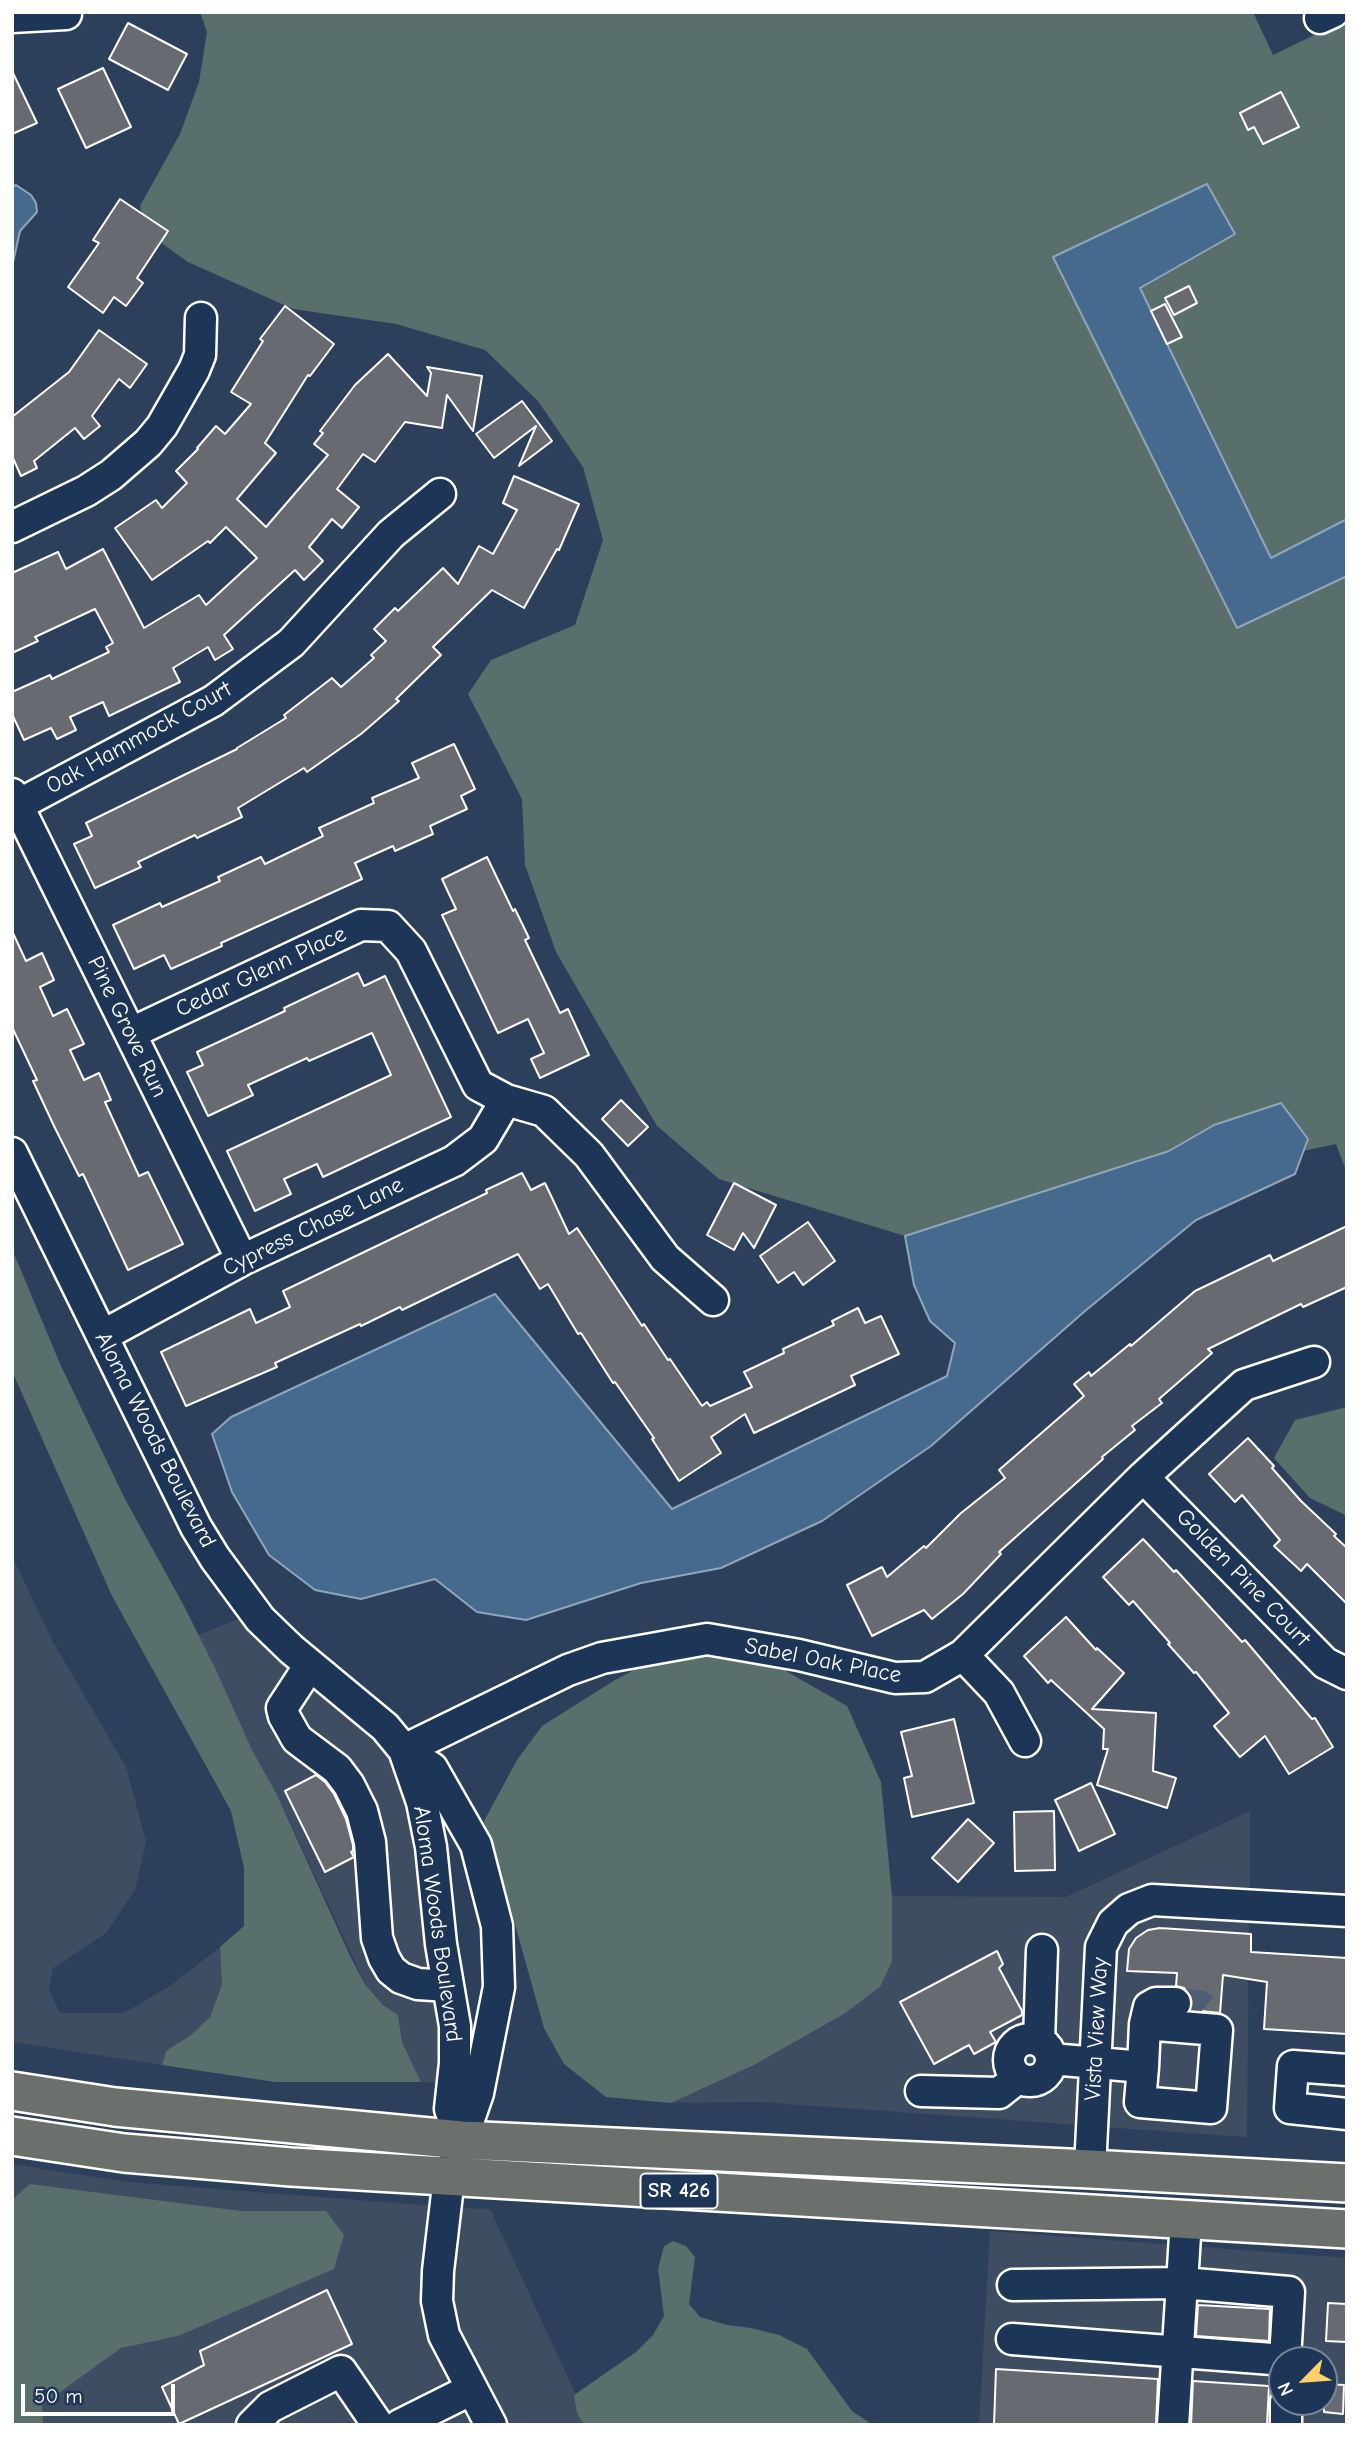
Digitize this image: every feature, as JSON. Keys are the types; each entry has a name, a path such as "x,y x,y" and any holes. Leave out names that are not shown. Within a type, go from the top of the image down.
{"main road":[{"name":"SR 426","path":"12,2091 115,2107 461,2140 1347,2183"},
{"name":"SR 426","path":"12,2136 124,2152 449,2177 1347,2229"}],"street":[{"path":"12,17 66,14"},
{"path":"12,527 103,481 148,443 162,426 194,370 200,355 201,318"},
{"name":"Oak Hammock Court","path":"15,799 213,701 291,643 391,534 440,494"},
{"name":"Pine Grove Run","path":"15,799 242,1260"},
{"name":"Cedar Glenn Place","path":"131,1033 361,925 388,926 411,951 478,1086 506,1100 544,1111 589,1155 666,1258 713,1300"},
{"name":"Cypress Chase Lane","path":"102,1336 242,1260 454,1161 483,1139 506,1100"},
{"name":"Aloma Woods Boulevard","path":"12,1153 196,1527 239,1592 260,1619 310,1665 385,1727 404,1750 432,1768 476,1845 497,1926 499,1987 478,2093 449,2177 437,2301 444,2335 491,2425"},
{"name":"Sabel Oak Place","path":"404,1750 580,1666 602,1658 707,1639 799,1655 895,1678 925,1677 963,1655 1143,1477 1244,1385 1314,1362"},
{"name":"Golden Pine Court","path":"1143,1477 1325,1663 1347,1674"},
{"path":"963,1655 999,1693 1025,1741"},
{"path":"310,1665 282,1708 284,1717 297,1739 337,1769 349,1785 362,1811 370,1842 377,1938 384,1958 401,1978 418,1984 448,1986"},
{"name":"Aloma Woods Boulevard","path":"404,1750 422,1802 432,1847 435,1900 455,2026 455,2063 450,2109 461,2140"},
{"name":"Vista View Way","path":"1090,2169 1101,1947 1113,1923 1129,1909 1152,1900 1347,1911"},
{"path":"921,2091 999,2093 1018,2078 1031,2081 1048,2072 1042,1950"},
{"path":"1145,2024 1214,2022 1211,2108 1140,2102 1145,2024 1149,2007 1156,2003 1175,2003"},
{"path":"1045,2050 1095,2062 1143,2067"},
{"path":"1347,2070 1293,2066 1290,2108 1347,2114"},
{"path":"1173,2425 1186,2220"},
{"path":"1013,2285 1182,2283 1289,2292 1286,2346"},
{"path":"1012,2339 1268,2359"},
{"path":"252,2425 270,2407 341,2371 378,2425"},
{"path":"400,2425 472,2389"}],"shaded area":[{"path":"1207,184 1235,234 1140,288 1271,558 1347,519 1347,576 1237,628 1053,257"},
{"path":"16,185 31,195 37,212 20,231 12,267 12,187"},
{"path":"1281,1103 1308,1139 1295,1174 1196,1220 1085,1311 931,1446 822,1521 721,1568 641,1583 526,1620 477,1612 435,1579 361,1599 315,1590 269,1555 232,1492 212,1434 231,1417 495,1294 672,1509 947,1376 955,1343 930,1321 914,1285 905,1236 1169,1151 1214,1125"},
{"path":"12,1556 52,1640 126,1767 146,1841 135,1890 106,1933 53,1968 49,1989 60,2013 124,2013 170,1986 220,1947 222,1984 210,2017 191,2035 166,2051 162,2065 12,2042"},
{"path":"244,1617 376,1735 394,1757 411,1805 444,2028 441,2083 421,2082 402,2042 398,2015 383,2005 365,1983 198,1635"},
{"path":"1250,1811 1250,1895 1154,1889 1090,1945 1086,1953 1089,1954 1080,2125 760,2102 671,2103 754,2065 844,2014 880,1987 892,1962 892,1896 1066,1897"},
{"path":"1153,1911 1249,1917 1247,2137 1103,2127 1113,1948 1123,1928"},
{"path":"12,2164 127,2182 435,2206 426,2270 477,2425 12,2425"},
{"path":"458,2208 490,2209 576,2395 577,2413 584,2425 504,2425 456,2331 449,2299"},
{"path":"990,2231 1347,2258 1347,2425 979,2425"}],"green space":[{"path":"200,12 1253,12 1273,55 1347,19 1347,519 1272,559 1140,288 1235,234 1053,257 1236,628 1347,576 1347,1173 1336,1144 1303,1151 1308,1139 1214,1125 1169,1151 905,1236 719,1179 657,1126 556,952 525,865 522,799 468,694 491,660 575,625 603,540 583,467 538,401 485,350 396,324 293,309 188,262 146,232 140,206 180,134 199,82 207,32"},
{"path":"12,1249 61,1366 125,1499 216,1670 252,1750 276,1793 351,1958 365,1984 383,2005 398,2015 402,2042 421,2082 275,2082 162,2065 166,2051 191,2035 210,2017 222,1984 220,1947 244,1926 244,1868 231,1811 112,1596 12,1371"},
{"path":"1347,1407 1347,1516 1310,1498 1274,1458 1295,1420"},
{"path":"691,1653 738,1656 779,1667 847,1706 881,1782 892,1896 892,1962 880,1987 844,2014 754,2065 671,2103 606,2097 564,2064 544,2028 511,1910 494,1867 484,1821 517,1760 542,1726 615,1680 655,1659"},
{"path":"30,2184 241,2211 326,2211 344,2235 334,2269 178,2336 121,2348 42,2405 43,2425 12,2425 12,2200"},
{"path":"673,2241 686,2246 695,2257 689,2304 700,2317 779,2335 807,2349 852,2411 873,2425 584,2425 577,2413 574,2395 636,2352 653,2335 664,2316 658,2269 664,2246"}],"building":[{"path":"128,23 187,54 168,90 109,59"},
{"path":"103,68 131,127 86,148 58,89"},
{"path":"12,71 37,123 12,134"},
{"path":"1281,92 1299,127 1263,144 1254,127 1248,130 1240,113"},
{"path":"120,199 168,231 137,278 143,283 126,306 114,297 103,313 68,287 99,243 93,240"},
{"path":"1189,286 1197,303 1174,315 1165,298"},
{"path":"1165,304 1182,337 1167,344 1151,311"},
{"path":"285,306 334,344 310,376 308,375 265,443 276,453 237,499 266,527 328,455 314,444 323,433 320,431 355,385 388,354 427,396 431,373 427,367 482,376 473,431 447,395 442,428 405,422 375,462 363,454 337,489 359,507 342,528 332,519 309,547 323,561 304,580 295,570 224,635 233,649 215,660 208,647 173,668 180,682 109,716 103,702 70,717 76,730 57,739 51,728 24,740 12,714 12,692 50,675 52,679 109,652 106,647 113,643 95,609 35,637 38,641 12,653 12,573 58,552 66,569 103,549 144,628 199,595 206,605 257,558 226,527 210,543 208,541 152,580 115,528 156,500 162,508 187,483 176,471 216,426 225,434 251,404 231,392 263,341 260,339"},
{"path":"99,330 147,364 130,388 119,379 92,416 100,426 84,439 75,428 34,461 37,468 21,476 12,456 12,417 69,372"},
{"path":"522,401 552,441 519,466 536,426 494,458 476,434"},
{"path":"514,476 579,504 559,550 557,549 524,608 492,590 433,647 441,655 396,699 399,701 361,734 307,772 304,768 238,808 242,817 197,838 195,835 138,862 141,867 95,888 74,844 92,836 86,823 237,749 286,718 284,715 332,678 341,687 374,658 371,655 386,641 374,629 395,608 398,611 443,568 458,584 479,546 493,554 517,510 503,503"},
{"path":"454,744 475,789 461,796 467,809 430,826 433,834 395,851 393,846 355,863 362,879 221,943 222,946 171,969 164,955 134,969 113,925 160,903 162,907 220,881 218,877 261,857 265,864 323,836 319,828 374,803 372,798 419,778 412,763"},
{"path":"487,857 529,938 525,940 560,1013 568,1009 589,1055 540,1078 531,1059 544,1053 528,1019 498,1033 442,915 456,909 442,879"},
{"path":"12,931 26,961 42,953 54,980 40,987 53,1016 67,1009 84,1044 70,1050 84,1080 99,1073 111,1100 105,1102 139,1176 148,1172 183,1244 128,1270 83,1174 79,1176 54,1126 33,1081 37,1080 12,1027"},
{"path":"358,973 364,986 385,976 451,1117 323,1177 317,1164 284,1179 291,1194 255,1211 227,1151 391,1075 372,1033 248,1085 253,1095 208,1116 187,1072 203,1065 197,1052"},
{"path":"621,1100 648,1127 628,1146 602,1119"},
{"path":"522,1173 531,1190 545,1183 569,1234 577,1228 642,1326 644,1324 702,1406 707,1402 710,1406 752,1387 744,1372 784,1353 783,1349 834,1325 832,1321 858,1308 865,1323 881,1316 899,1354 851,1376 855,1385 754,1433 745,1414 711,1437 721,1453 679,1481 652,1439 654,1438 615,1382 613,1383 581,1333 578,1334 548,1284 540,1289 518,1254 402,1310 400,1307 361,1326 360,1324 275,1363 277,1367 186,1406 161,1352 250,1309 256,1323 290,1307 283,1291 487,1193 486,1190"},
{"path":"734,1183 776,1205 754,1248 743,1233 734,1250 707,1235"},
{"path":"808,1222 835,1261 803,1285 794,1272 778,1283 760,1256"},
{"path":"1347,1226 1347,1287 1303,1307 1301,1304 1208,1349 1212,1353 1159,1399 1162,1403 1132,1426 1135,1430 999,1552 1001,1554 963,1594 932,1619 924,1610 872,1636 847,1585 882,1567 887,1577 924,1546 926,1548 961,1513 1005,1478 999,1470 1084,1396 1074,1384 1089,1372 1091,1376 1130,1344 1131,1346 1195,1291 1270,1255 1273,1261"},
{"path":"1248,1438 1301,1501 1347,1548 1347,1604 1307,1564 1301,1571 1274,1546 1280,1540 1242,1495 1235,1502 1209,1474"},
{"path":"1143,1539 1174,1572 1176,1570 1242,1642 1245,1640 1312,1719 1315,1718 1333,1747 1289,1774 1265,1736 1240,1757 1214,1726 1229,1713 1133,1601 1129,1605 1103,1577"},
{"path":"1066,1617 1096,1650 1097,1648 1124,1673 1092,1709 1156,1713 1153,1771 1176,1778 1167,1808 1097,1785 1108,1749 1103,1749 1104,1729 1051,1680 1048,1683 1024,1656"},
{"path":"954,1719 974,1803 912,1817 904,1778 912,1776 901,1732"},
{"path":"316,1775 334,1794 346,1819 353,1845 351,1852 354,1857 325,1872 285,1791"},
{"path":"1091,1783 1115,1834 1079,1851 1055,1800"},
{"path":"1054,1811 1055,1870 1015,1871 1014,1812"},
{"path":"968,1819 994,1843 958,1882 932,1858"},
{"path":"1160,1928 1251,1934 1251,1952 1347,1958 1347,2034 1264,2029 1267,1982 1223,1975 1220,2013 1191,2010 1190,1995 1184,1988 1176,1986 1177,1973 1127,1971 1129,1949 1136,1938 1148,1930"},
{"path":"997,1951 1003,1964 999,1968 1022,2015 990,2032 996,2042 974,2054 969,2045 934,2064 900,2002"},
{"path":"327,2290 352,2344 179,2424 162,2387 204,2365 200,2351"},
{"path":"1328,2303 1347,2304 1347,2342 1326,2341"},
{"path":"1198,2305 1270,2309 1269,2341 1196,2336"},
{"path":"996,2369 1158,2379 1156,2425 994,2425"},
{"path":"1193,2381 1268,2386 1267,2425 1191,2425"},
{"path":"1338,2385 1344,2385 1343,2414 1338,2413"}],"tunnel":[{"path":"1175,2003 1201,2006 1212,2015"}]}
